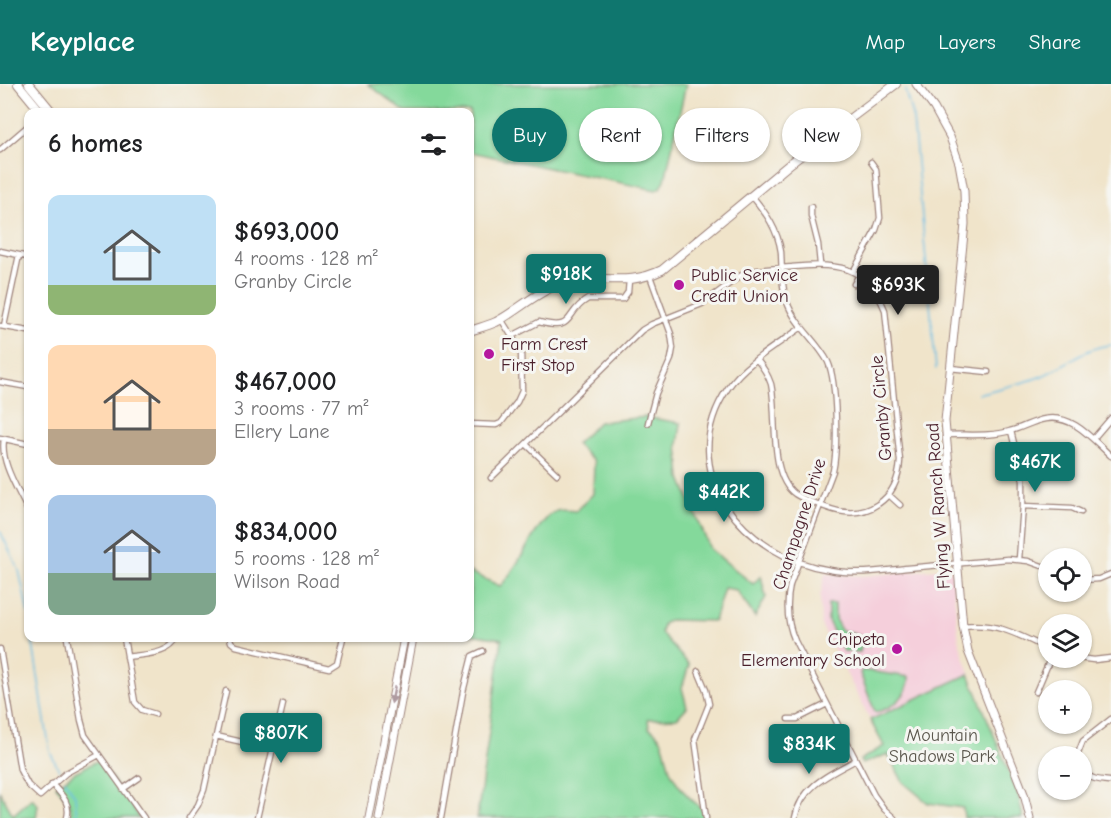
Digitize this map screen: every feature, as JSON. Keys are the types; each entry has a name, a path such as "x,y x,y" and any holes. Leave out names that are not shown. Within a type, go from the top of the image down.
{"main road":[{"path":"18,84 43,108"},
{"path":"29,84 44,108"},
{"path":"474,329 501,319 543,291 566,282 582,279 629,280 650,276 668,267 790,163 896,84"}],"street":[{"name":"Flying W Ranch Road","path":"916,84 934,108 950,137 959,163 964,191 965,225 945,435 963,626 968,651 1024,794 1030,818"},
{"path":"0,150 24,129"},
{"path":"854,272 880,218 876,169 871,162"},
{"name":"Champagne Drive","path":"752,196 769,218 776,232 785,298 790,310 827,362 832,378 837,436 836,457 788,593 789,624 795,641 879,803 894,818"},
{"path":"811,207 820,264"},
{"path":"0,251 24,256"},
{"path":"19,255 2,326 24,330"},
{"name":"Granby Circle","path":"491,478 646,327 702,304 745,273 820,264 837,266 860,275 880,299 887,319 900,461 897,481 889,495"},
{"path":"854,284 860,275"},
{"path":"648,423 658,386 672,354 673,342 650,276"},
{"path":"512,336 539,322 555,326 563,324 588,299 623,299 628,292 629,280"},
{"path":"474,424 501,423 520,396 523,383 522,357 501,319"},
{"path":"802,327 735,379 719,404 710,433 710,466 720,498 738,522 771,549 798,562 831,571 860,572 1019,559 1038,565"},
{"path":"758,360 768,375 772,388 782,478 795,494 842,512 860,512 876,506 889,495 900,505"},
{"path":"950,368 988,372"},
{"path":"0,382 24,386"},
{"path":"945,435 1011,431 1039,420 1055,418 1074,424 1111,456"},
{"path":"1093,439 1111,418"},
{"path":"1011,431 1023,480 1019,559"},
{"path":"24,443 2,438 4,459 24,502"},
{"path":"527,444 557,474"},
{"path":"1023,506 1072,508 1081,512"},
{"path":"1092,579 1111,574"},
{"path":"963,626 988,624 1038,645"},
{"path":"68,642 82,726 87,739 144,818"},
{"path":"125,642 135,702 142,710 155,714"},
{"path":"127,657 165,650 174,642"},
{"path":"232,642 236,646 329,668 334,667 337,663 342,642"},
{"path":"369,818 403,642"},
{"path":"379,818 412,642"},
{"path":"0,649 20,770 28,785 40,796 66,773 99,755"},
{"path":"441,818 463,692 472,656 483,651"},
{"path":"1092,660 1111,658"},
{"path":"1036,692 1046,668"},
{"path":"698,671 709,704 696,739 706,818"},
{"path":"189,818 201,798 226,692"},
{"path":"257,818 283,704"},
{"path":"788,719 797,719 827,704"},
{"path":"1081,746 1083,741 1111,719"},
{"path":"216,736 273,749"},
{"path":"795,818 802,799 810,789 824,778 856,760"},
{"path":"123,789 139,778"},
{"path":"1092,779 1109,781"},
{"path":"52,784 66,802 69,811 67,818"}],"shaded area":[{"name":"Chipeta Elementary School","path":"949,568 952,573 959,642 971,676 969,674 954,680 954,683 870,719 821,625 820,597 825,574 863,576"}],"green space":[{"path":"368,84 686,84 681,108 674,108 674,139 665,180 656,190 519,162 567,162 567,108 492,108 492,156 474,153 474,108 400,108"},
{"path":"645,417 681,423 678,445 681,478 710,549 753,584 761,576 766,597 755,617 736,590 724,588 714,621 669,620 663,624 661,633 689,665 682,688 687,707 677,718 648,719 649,728 659,736 662,742 674,778 686,794 705,812 705,818 477,818 502,639 474,635 474,574 500,586 549,516 559,510 576,511 593,494 594,462 576,444 599,422"},
{"path":"828,604 835,604 835,619 841,630 863,637 860,652 843,651 828,621"},
{"path":"862,670 909,677 909,683 899,700 888,708 875,712 860,673"},
{"name":"Mountain Shadows Park","path":"969,674 1018,794 1023,818 964,818 963,808 928,803 903,782 888,754 862,764 860,760 884,746 870,720"},
{"path":"97,761 140,818 70,818 69,804 56,786 75,772"},
{"path":"0,792 13,815 32,798 38,805 36,818 0,818"}],"waterway":[{"path":"905,90 913,119 936,369"},
{"path":"978,394 1034,379 1092,349 1111,345"},
{"path":"0,531 19,570 24,594"},
{"path":"33,642 50,752 59,770"},
{"path":"65,780 75,796 77,818"}],"place":[{"name":"Public Service Credit Union","path":"679,285"},
{"name":"Farm Crest First Stop","path":"489,354"},
{"name":"Chipeta Elementary School","path":"897,649"}]}
